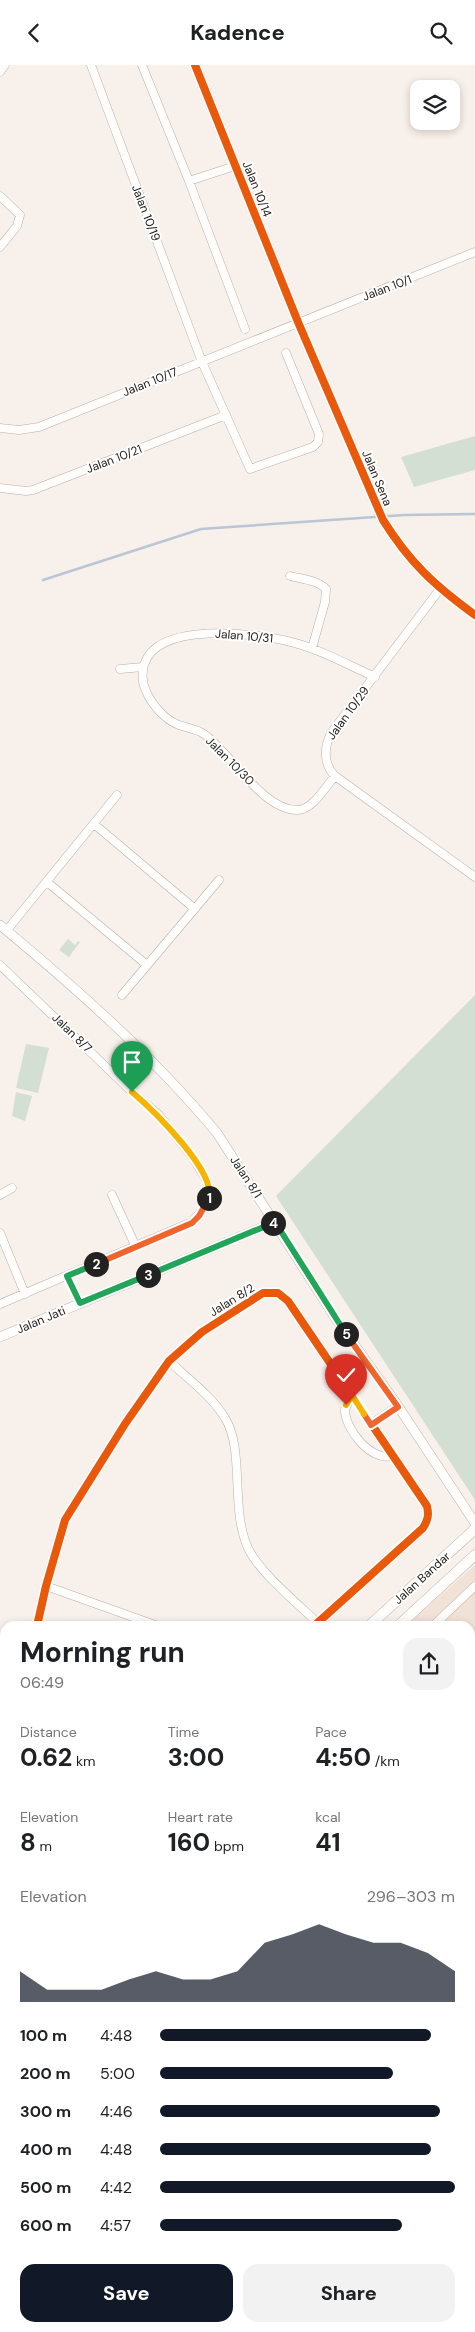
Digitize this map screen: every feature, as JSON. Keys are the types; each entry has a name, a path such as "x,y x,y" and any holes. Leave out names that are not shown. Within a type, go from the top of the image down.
{"main road":[{"name":"Jalan Bandar","path":"374,1621 475,1529"},
{"name":"Jalan Bandar","path":"403,1621 475,1555"}],"street":[{"path":"0,72 4,65"},
{"name":"Jalan 10/19","path":"91,65 202,362 250,469 316,445 319,434 286,353"},
{"path":"142,65 190,181 245,329"},
{"name":"Jalan 10/14","path":"195,65 298,322"},
{"path":"190,181 235,166"},
{"path":"0,196 20,215 17,226 0,247"},
{"name":"Jalan 10/1","path":"298,322 475,252"},
{"name":"Jalan 10/17","path":"0,429 19,430 39,427 298,322"},
{"name":"Jalan Sena","path":"298,322 383,520 408,558 440,589 475,615"},
{"name":"Jalan 10/21","path":"0,488 33,490 226,415"},
{"path":"290,577 311,581 323,585 326,589 325,602 312,648"},
{"name":"Jalan 10/29","path":"335,776 327,759 326,743 440,589"},
{"name":"Jalan 10/31","path":"143,667 147,656 160,645 192,634 209,633 279,639 312,648 375,677"},
{"path":"120,669 143,667"},
{"name":"Jalan 10/30","path":"143,667 145,690 157,709 174,723 205,735 259,789 281,806 298,810 304,808 317,798 335,776"},
{"path":"335,776 475,877"},
{"path":"3,927 47,882 117,795"},
{"path":"94,824 195,909"},
{"path":"122,995 218,880"},
{"path":"47,882 147,965"},
{"name":"Jalan 8/1","path":"3,927 110,1021 195,1107 217,1133 336,1319 398,1407 475,1523"},
{"name":"Jalan 8/7","path":"0,965 132,1092 159,1115 193,1158 208,1183 210,1195 207,1205 194,1221 0,1304"},
{"path":"0,1195 12,1188"},
{"path":"112,1195 136,1247"},
{"name":"Jalan Jati","path":"0,1337 275,1222"},
{"path":"0,1233 25,1294"},
{"path":"67,1276 80,1303"},
{"name":"Jalan 8/2","path":"37,1621 65,1520 125,1424 170,1361 202,1332 263,1293 282,1295 288,1301 427,1506 429,1517 426,1523 398,1552 320,1621"},
{"path":"170,1361 216,1405 226,1419 235,1454 239,1523 249,1550 261,1566 312,1621"},
{"path":"352,1395 345,1409 349,1424 372,1453 382,1457 392,1456"},
{"path":"371,1425 398,1407"},
{"path":"46,1586 144,1621"},
{"path":"437,1621 475,1586"}],"shaded area":[{"path":"475,436 475,470 414,487 401,457"},
{"path":"68,939 75,945 78,941 80,942 69,957 59,950"},
{"path":"475,995 475,1500 276,1196"},
{"path":"26,1044 49,1048 38,1093 16,1088"},
{"path":"16,1092 32,1096 25,1121 12,1116"},
{"path":"475,1565 475,1621 412,1621"}],"waterway":[{"path":"43,580 201,529 404,515 475,514"}],"cycle path":[{"path":"195,65 298,322 383,520 413,561 447,594 475,615"},
{"path":"38,1621 65,1520 125,1424 169,1361 202,1332 263,1293 278,1293 288,1301 428,1509 428,1517 423,1528 320,1621"}],"route":[{"path":"132,1092 159,1115 193,1158 208,1183 210,1195 207,1205 192,1223 67,1276 80,1303 275,1222 336,1319 398,1407 371,1425 352,1395 346,1405"}]}
